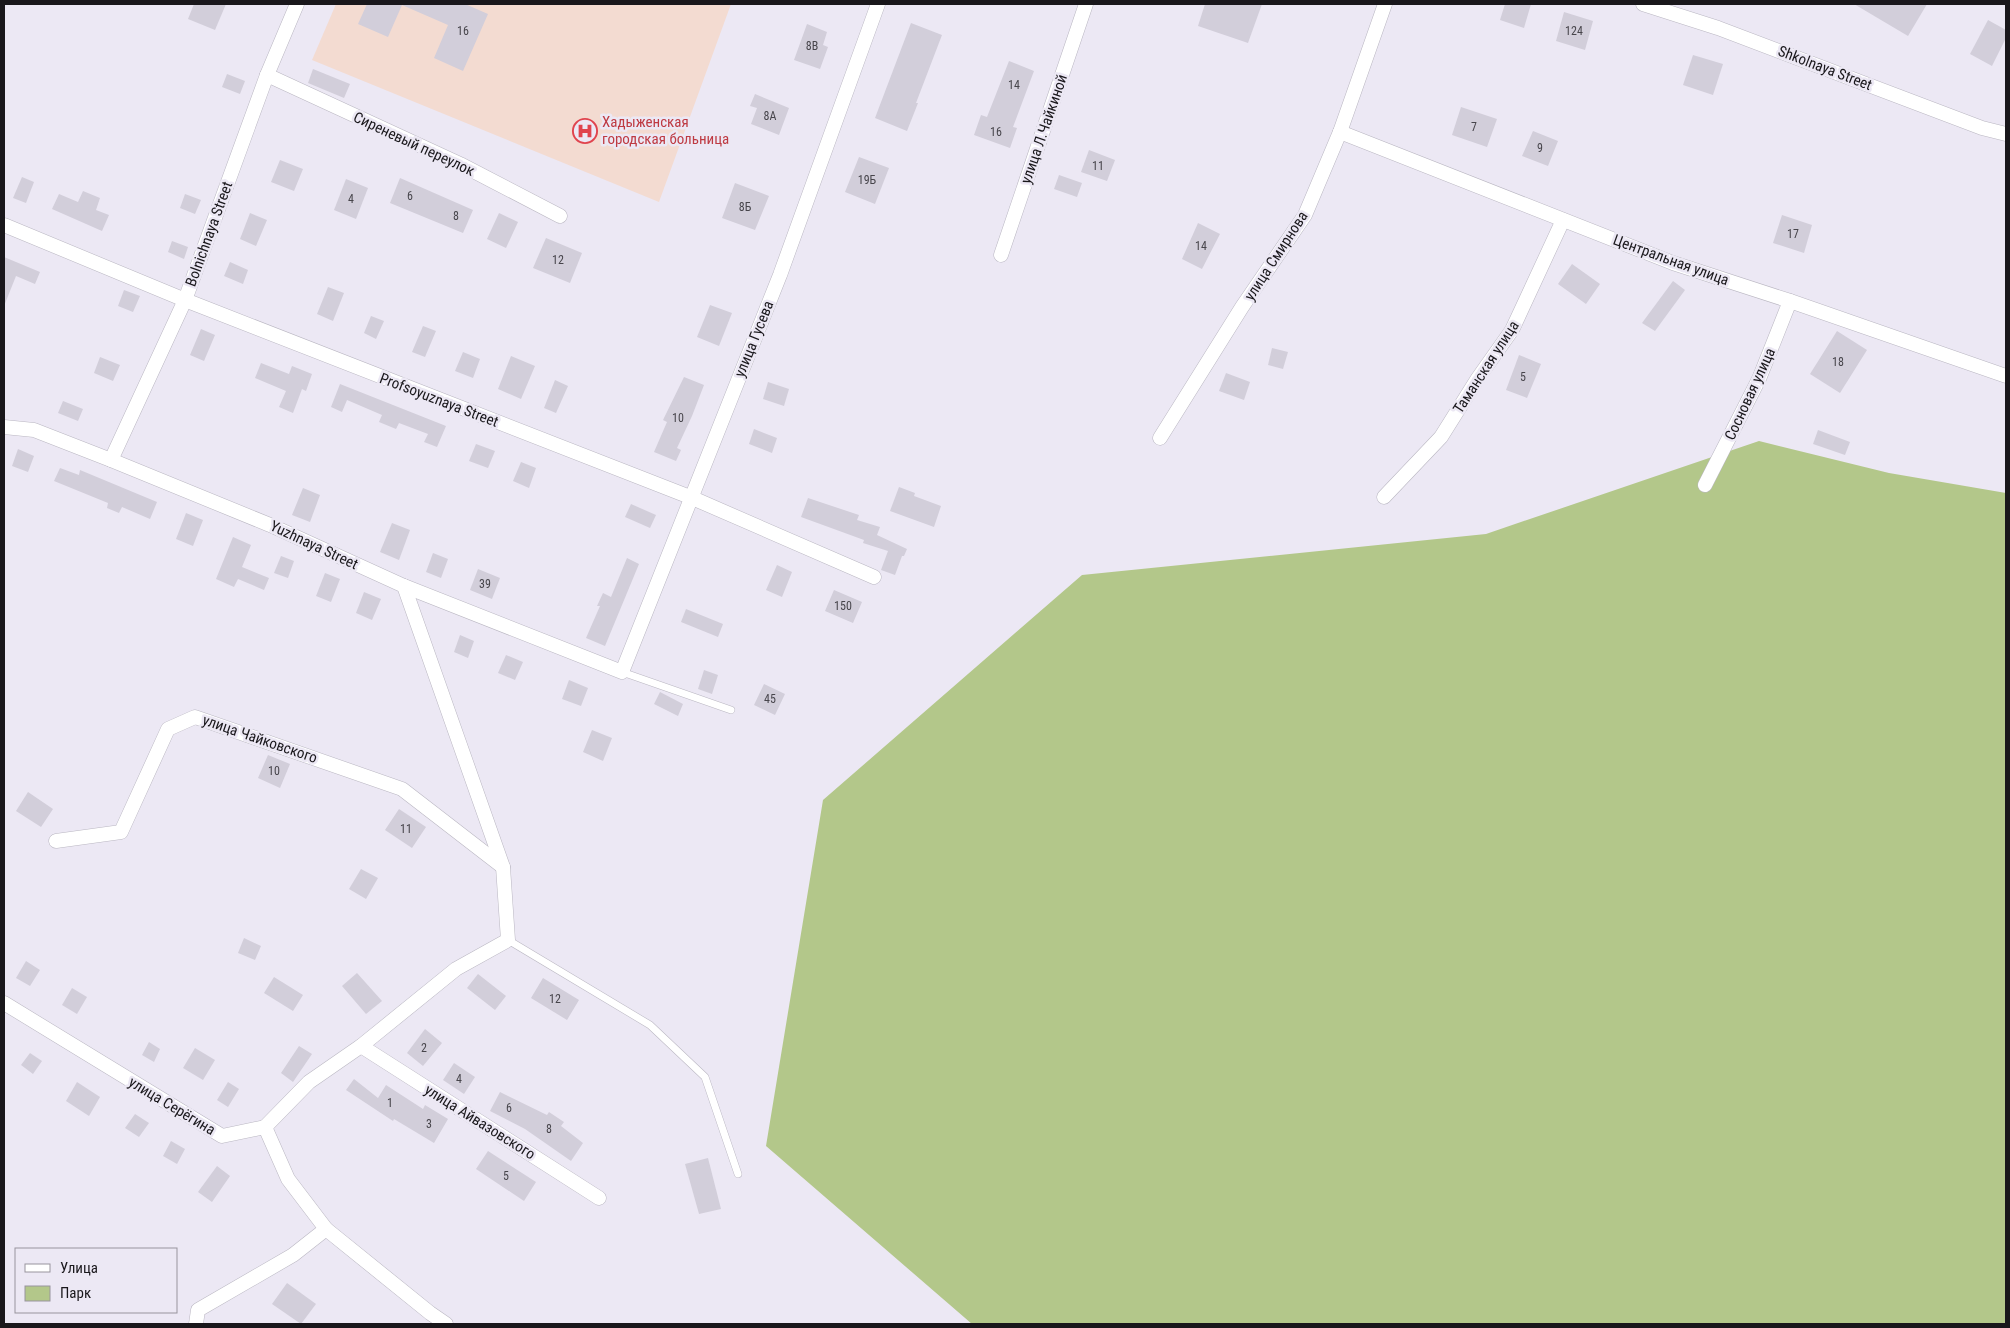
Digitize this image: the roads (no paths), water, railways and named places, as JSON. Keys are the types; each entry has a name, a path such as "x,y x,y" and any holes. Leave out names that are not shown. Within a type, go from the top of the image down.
{"street":[{"name":"Bolnichnaya Street","path":"111,460 185,300 267,75 297,4"},
{"name":"улица Гусева","path":"622,672 690,497 780,275 878,4"},
{"name":"улица Л.Чайкиной","path":"1001,255 1086,4"},
{"name":"улица Смирнова","path":"1160,438 1242,307 1305,214 1340,132 1385,4"},
{"name":"Shkolnaya Street","path":"1642,4 1718,28 1982,128 2006,134"},
{"name":"Сиреневый переулок","path":"267,75 460,164 560,216"},
{"name":"Центральная улица","path":"1340,132 1673,263 1790,301 2006,376"},
{"name":"Таманская улица","path":"1384,497 1441,437 1478,378 1512,330 1563,220"},
{"name":"Profsoyuznaya Street","path":"4,225 185,300 690,497 874,576"},
{"name":"Сосновая улица","path":"1705,485 1759,379 1790,301"},
{"name":"Yuzhnaya Street","path":"4,427 34,430 111,460 270,524 404,586 622,672"},
{"path":"404,586 503,867 508,940 456,969 361,1046 309,1082 265,1127 288,1179 326,1229 446,1324"},
{"name":"улица Чайковского","path":"56,841 122,832 168,729 195,717 402,789 503,867"},
{"name":"улица Серёгина","path":"4,1003 222,1136 265,1127"},
{"name":"улица Айвазовского","path":"361,1046 599,1198"},
{"path":"196,1324 198,1310 294,1255 326,1229"}],"lane":[{"path":"622,672 731,710"},
{"path":"508,940 650,1025 705,1077 738,1174"}],"place":[{"name":"Хадыженская городская больница","path":"585,131"}]}
